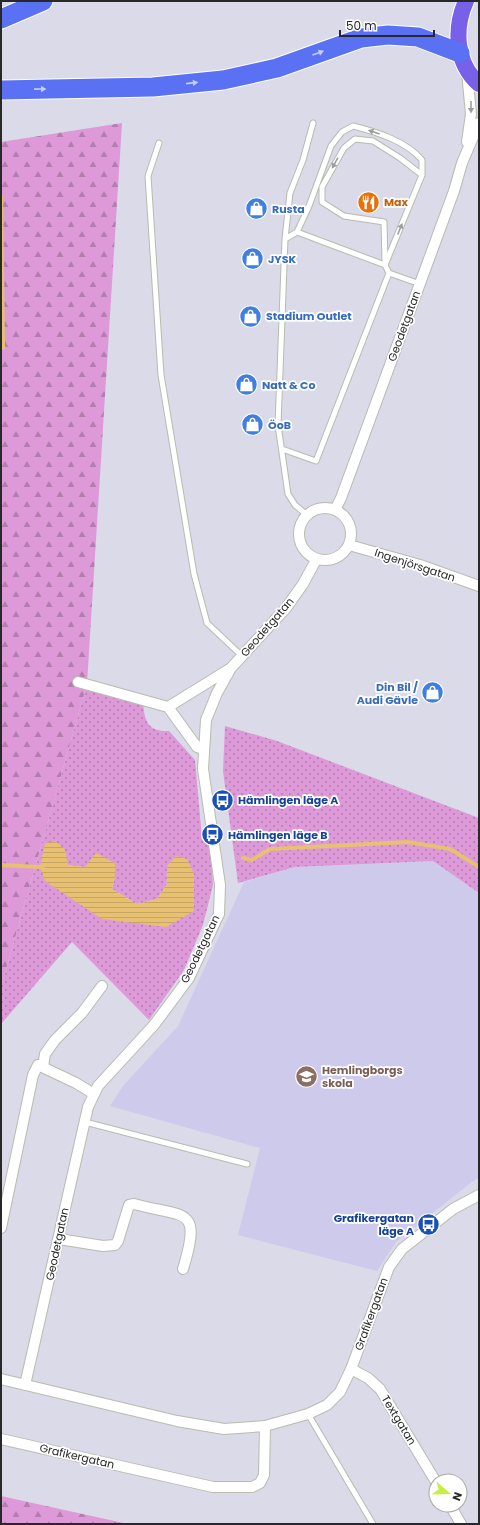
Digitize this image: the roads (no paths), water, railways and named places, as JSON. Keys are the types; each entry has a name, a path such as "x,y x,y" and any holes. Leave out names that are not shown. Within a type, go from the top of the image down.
{"highway":[{"path":"1,19 43,1"},
{"path":"1,90 153,87 223,80 277,68 361,38 388,35 418,37 463,60"}],"main road":[{"path":"462,4 458,24 458,38 463,60 479,84"}],"street":[{"name":"Geodetgatan","path":"335,510 341,498 420,284 454,191 462,163 471,114 471,97 463,60"},
{"name":"Geodetgatan","path":"462,163 479,123"},
{"path":"320,508 335,510 348,520 351,532 350,545 345,552 332,560 316,560 304,551 298,536 299,528 307,515 320,508"},
{"name":"Ingenjörsgatan","path":"350,545 420,565 479,586"},
{"name":"Geodetgatan","path":"25,1385 88,1107 98,1086 154,1025 189,978 219,914 220,885 203,769 203,749 206,720 217,693 231,668 286,608 303,584 316,560"},
{"path":"168,707 231,668"},
{"path":"78,682 168,707 196,747 203,749"},
{"path":"43,1067 45,1054 55,1040 82,1014 102,986"},
{"path":"1,1228 33,1075 38,1065 76,1083 94,1094"},
{"name":"Grafikergatan","path":"1,1379 172,1420 224,1429 265,1426 308,1414 327,1405 340,1392 351,1369 389,1267 402,1249 454,1209 479,1195"},
{"path":"59,1238 103,1246 115,1245 118,1241 129,1205 134,1204 178,1214 188,1219 190,1223 188,1251 182,1269"},
{"name":"Textgatan","path":"351,1369 368,1378 380,1389 431,1473"},
{"name":"Grafikergatan","path":"1,1439 213,1487 252,1487 260,1483 264,1474 265,1426"},
{"path":"455,1513 461,1524"}],"lane":[{"path":"307,515 295,505 288,494 278,425 285,238 290,193 303,160 313,123"},
{"path":"285,238 297,232 309,206 331,146 342,132 353,126 374,131 414,150 422,160 422,175 385,265"},
{"path":"420,284 389,273 385,265 384,222 344,216 322,202 322,187 344,148 355,139 373,141 400,158 422,175"},
{"path":"159,143 148,176 161,375 194,574 207,623 242,656"},
{"path":"297,232 385,265"},
{"path":"282,449 316,461 389,273"},
{"path":"85,1122 247,1164"},
{"path":"308,1414 373,1524"}],"waterway":[{"path":"1,196 3,348"},
{"path":"243,858 252,860 270,849 408,842 450,849 479,867"},
{"path":"1,865 40,867 44,869"}],"place":[{"name":"Max","path":"368,202"},
{"name":"Rusta","path":"257,209"},
{"name":"JYSK","path":"252,259"},
{"name":"Stadium Outlet","path":"250,316"},
{"name":"Natt & Co","path":"247,385"},
{"name":"ÖoB","path":"252,425"},
{"name":"Din Bil / Audi Gävle","path":"433,693"},
{"name":"Hämlingen läge A","path":"222,800"},
{"name":"Hämlingen läge B","path":"212,835"},
{"name":"Hemlingborgs skola","path":"306,1076"},
{"name":"Grafikergatan läge A","path":"429,1224"}]}
